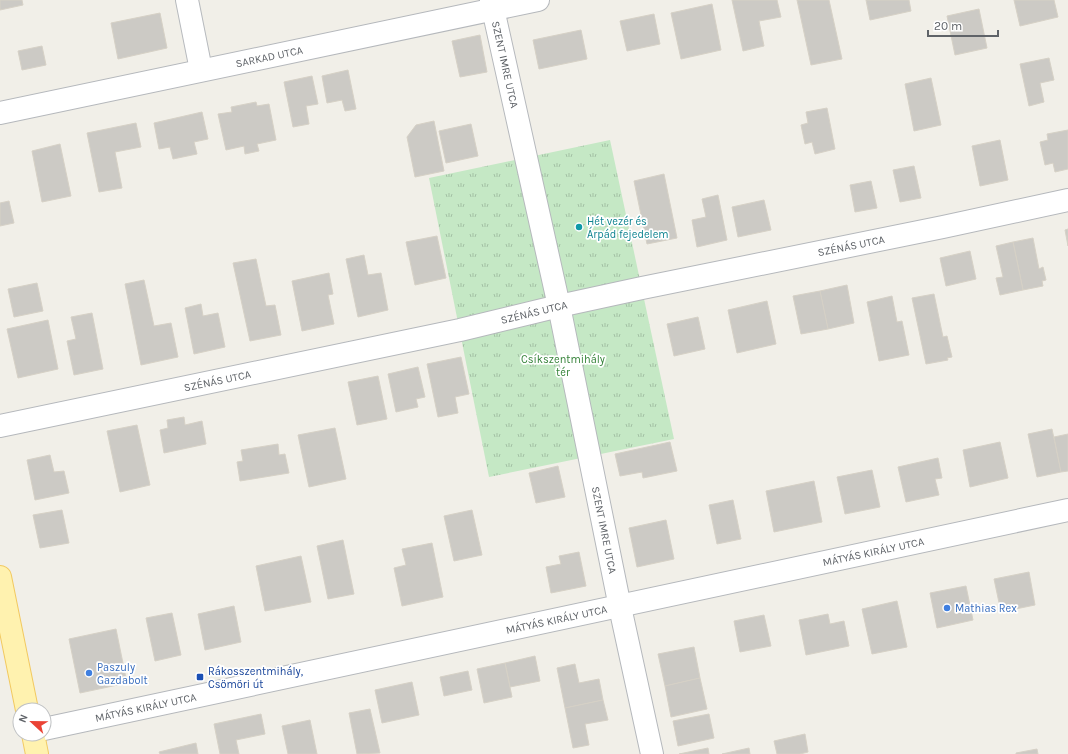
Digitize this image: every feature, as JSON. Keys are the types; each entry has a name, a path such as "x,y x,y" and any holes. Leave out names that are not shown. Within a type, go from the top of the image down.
{"main road":[{"path":"0,577 25,702"},
{"path":"35,742 37,754"}],"street":[{"path":"187,0 201,70"},
{"name":"SARKAD UTCA","path":"0,113 492,5 538,0"},
{"name":"SZENT IMRE UTCA","path":"492,5 559,306 620,607 652,754"},
{"name":"SZÉNÁS UTCA","path":"0,426 453,332 559,306 943,228 1068,200"},
{"name":"MÁTYÁS KIRÁLY UTCA","path":"52,727 1068,510"}],"green space":[{"name":"Csíkszentmihály tér","path":"610,140 674,439 489,477 429,178"}],"building":[{"path":"0,0 22,0 23,5 0,10"},
{"path":"732,0 777,0 781,17 759,21 764,46 743,51"},
{"path":"797,0 829,0 842,59 811,65"},
{"path":"866,0 909,0 911,11 870,20"},
{"path":"1014,0 1054,0 1058,17 1020,26"},
{"path":"712,4 721,50 681,59 671,13"},
{"path":"979,9 987,48 955,55 947,16"},
{"path":"160,13 167,48 118,59 111,23"},
{"path":"654,14 660,44 627,51 620,21"},
{"path":"581,30 587,59 539,69 533,40"},
{"path":"480,35 487,72 460,77 452,41"},
{"path":"42,46 46,65 22,70 18,51"},
{"path":"1049,58 1054,80 1040,83 1044,102 1029,106 1020,64"},
{"path":"348,70 356,109 345,111 342,100 327,103 322,76"},
{"path":"312,76 318,104 306,106 309,124 293,127 284,82"},
{"path":"931,78 941,125 914,131 905,84"},
{"path":"256,102 257,106 269,104 276,140 257,144 259,151 245,154 244,146 226,150 218,114 232,112 231,107"},
{"path":"827,108 835,149 815,154 812,142 805,144 801,125 808,123 806,112"},
{"path":"202,112 208,139 194,142 197,154 173,159 170,147 159,149 154,123"},
{"path":"434,121 444,171 415,177 407,137 416,125"},
{"path":"136,123 141,147 115,152 122,188 99,192 87,133"},
{"path":"471,124 478,156 446,163 439,131"},
{"path":"1068,130 1068,169 1055,172 1053,163 1045,165 1040,142 1048,140 1047,134"},
{"path":"1000,140 1008,180 980,186 972,146"},
{"path":"60,144 71,196 42,202 32,151"},
{"path":"914,166 921,198 900,202 893,170"},
{"path":"664,174 677,238 647,244 634,181"},
{"path":"871,181 877,208 855,212 850,185"},
{"path":"718,195 727,240 697,247 692,220 706,217 702,199"},
{"path":"764,200 771,230 738,237 732,207"},
{"path":"9,201 14,223 0,226 0,203"},
{"path":"1068,229 1068,246 1065,230"},
{"path":"437,236 446,278 415,285 406,242"},
{"path":"1033,238 1039,269 1043,267 1046,280 1042,281 1043,286 1023,290 1013,242"},
{"path":"1013,242 1023,290 1000,295 996,278 1003,277 996,246"},
{"path":"970,251 976,279 946,286 940,258"},
{"path":"364,255 368,275 381,273 388,310 358,317 346,259"},
{"path":"256,259 266,306 275,305 281,335 250,341 233,263"},
{"path":"329,273 333,294 328,295 334,324 302,331 292,281"},
{"path":"144,280 154,326 171,323 178,357 141,365 125,284"},
{"path":"37,283 43,311 14,317 8,289"},
{"path":"847,285 854,323 828,329 820,291"},
{"path":"820,291 828,329 801,334 793,296"},
{"path":"934,294 943,337 947,336 952,357 947,358 948,360 926,364 912,298"},
{"path":"892,296 897,322 902,321 909,355 879,361 867,302"},
{"path":"767,301 776,344 737,353 728,310"},
{"path":"201,304 203,316 218,313 225,347 194,354 185,308"},
{"path":"92,313 103,369 74,375 67,341 76,339 71,317"},
{"path":"698,317 705,349 674,356 667,324"},
{"path":"48,320 58,369 18,378 7,329"},
{"path":"461,357 469,394 455,397 458,413 438,417 427,364"},
{"path":"418,367 425,397 416,399 418,407 396,412 388,374"},
{"path":"378,376 387,419 357,425 348,382"},
{"path":"184,417 185,425 202,421 206,444 164,453 160,430 168,428 167,420"},
{"path":"137,425 150,485 120,492 107,431"},
{"path":"335,428 346,479 309,487 298,435"},
{"path":"1052,429 1061,472 1037,477 1028,434"},
{"path":"1068,434 1068,471 1061,472 1054,437"},
{"path":"670,442 677,471 643,478 642,472 620,476 615,454"},
{"path":"1000,442 1008,478 970,487 963,450"},
{"path":"278,444 279,455 285,454 289,473 240,481 237,462 243,461 241,450"},
{"path":"50,455 54,472 64,471 69,493 35,500 27,460"},
{"path":"938,458 942,478 935,479 939,495 906,502 898,467"},
{"path":"558,466 565,497 536,503 529,473"},
{"path":"872,470 880,507 845,514 837,477"},
{"path":"814,481 822,522 774,532 766,491"},
{"path":"733,500 741,539 717,544 709,505"},
{"path":"62,510 69,543 40,548 33,515"},
{"path":"472,510 482,555 454,561 444,516"},
{"path":"666,520 674,559 637,567 629,528"},
{"path":"343,540 354,594 328,599 317,546"},
{"path":"432,543 443,597 402,606 394,568 406,565 402,549"},
{"path":"579,552 586,586 551,593 546,567 561,564 559,556"},
{"path":"301,556 311,602 265,611 256,566"},
{"path":"1029,572 1035,605 1001,612 994,579"},
{"path":"966,586 973,620 937,628 930,593"},
{"path":"897,601 907,647 872,654 862,609"},
{"path":"234,606 241,642 205,650 198,614"},
{"path":"172,613 181,655 155,661 146,618"},
{"path":"828,614 830,624 844,621 849,646 806,655 799,620"},
{"path":"764,615 771,646 740,652 734,621"},
{"path":"116,629 127,683 80,693 69,639"},
{"path":"694,647 700,678 665,686 658,654"},
{"path":"535,656 540,681 510,687 505,663"},
{"path":"505,663 512,697 484,703 477,669"},
{"path":"575,664 579,683 599,679 603,700 565,708 557,668"},
{"path":"468,671 472,690 444,696 440,677"},
{"path":"700,678 707,709 671,717 665,686"},
{"path":"412,682 419,715 382,723 375,690"},
{"path":"603,700 608,720 585,724 589,745 573,748 565,708"},
{"path":"370,709 380,753 357,754 349,713"},
{"path":"261,714 265,734 236,740 239,754 220,754 214,724"},
{"path":"709,714 714,738 678,746 673,721"},
{"path":"310,720 317,754 288,754 282,726"},
{"path":"805,734 808,752 800,754 777,754 774,741"},
{"path":"196,743 198,754 160,754 159,752"},
{"path":"708,748 709,754 679,754"},
{"path":"749,748 750,754 722,754"},
{"path":"1037,749 1038,754 1016,754 1016,753"}],"place":[{"name":"Hét vezér és Árpád fejedelem","path":"579,227"},
{"name":"Mathias Rex","path":"947,608"},
{"name":"Paszuly Gazdabolt","path":"89,673"},
{"name":"Rákosszentmihály, Csömöri út","path":"200,677"}]}
